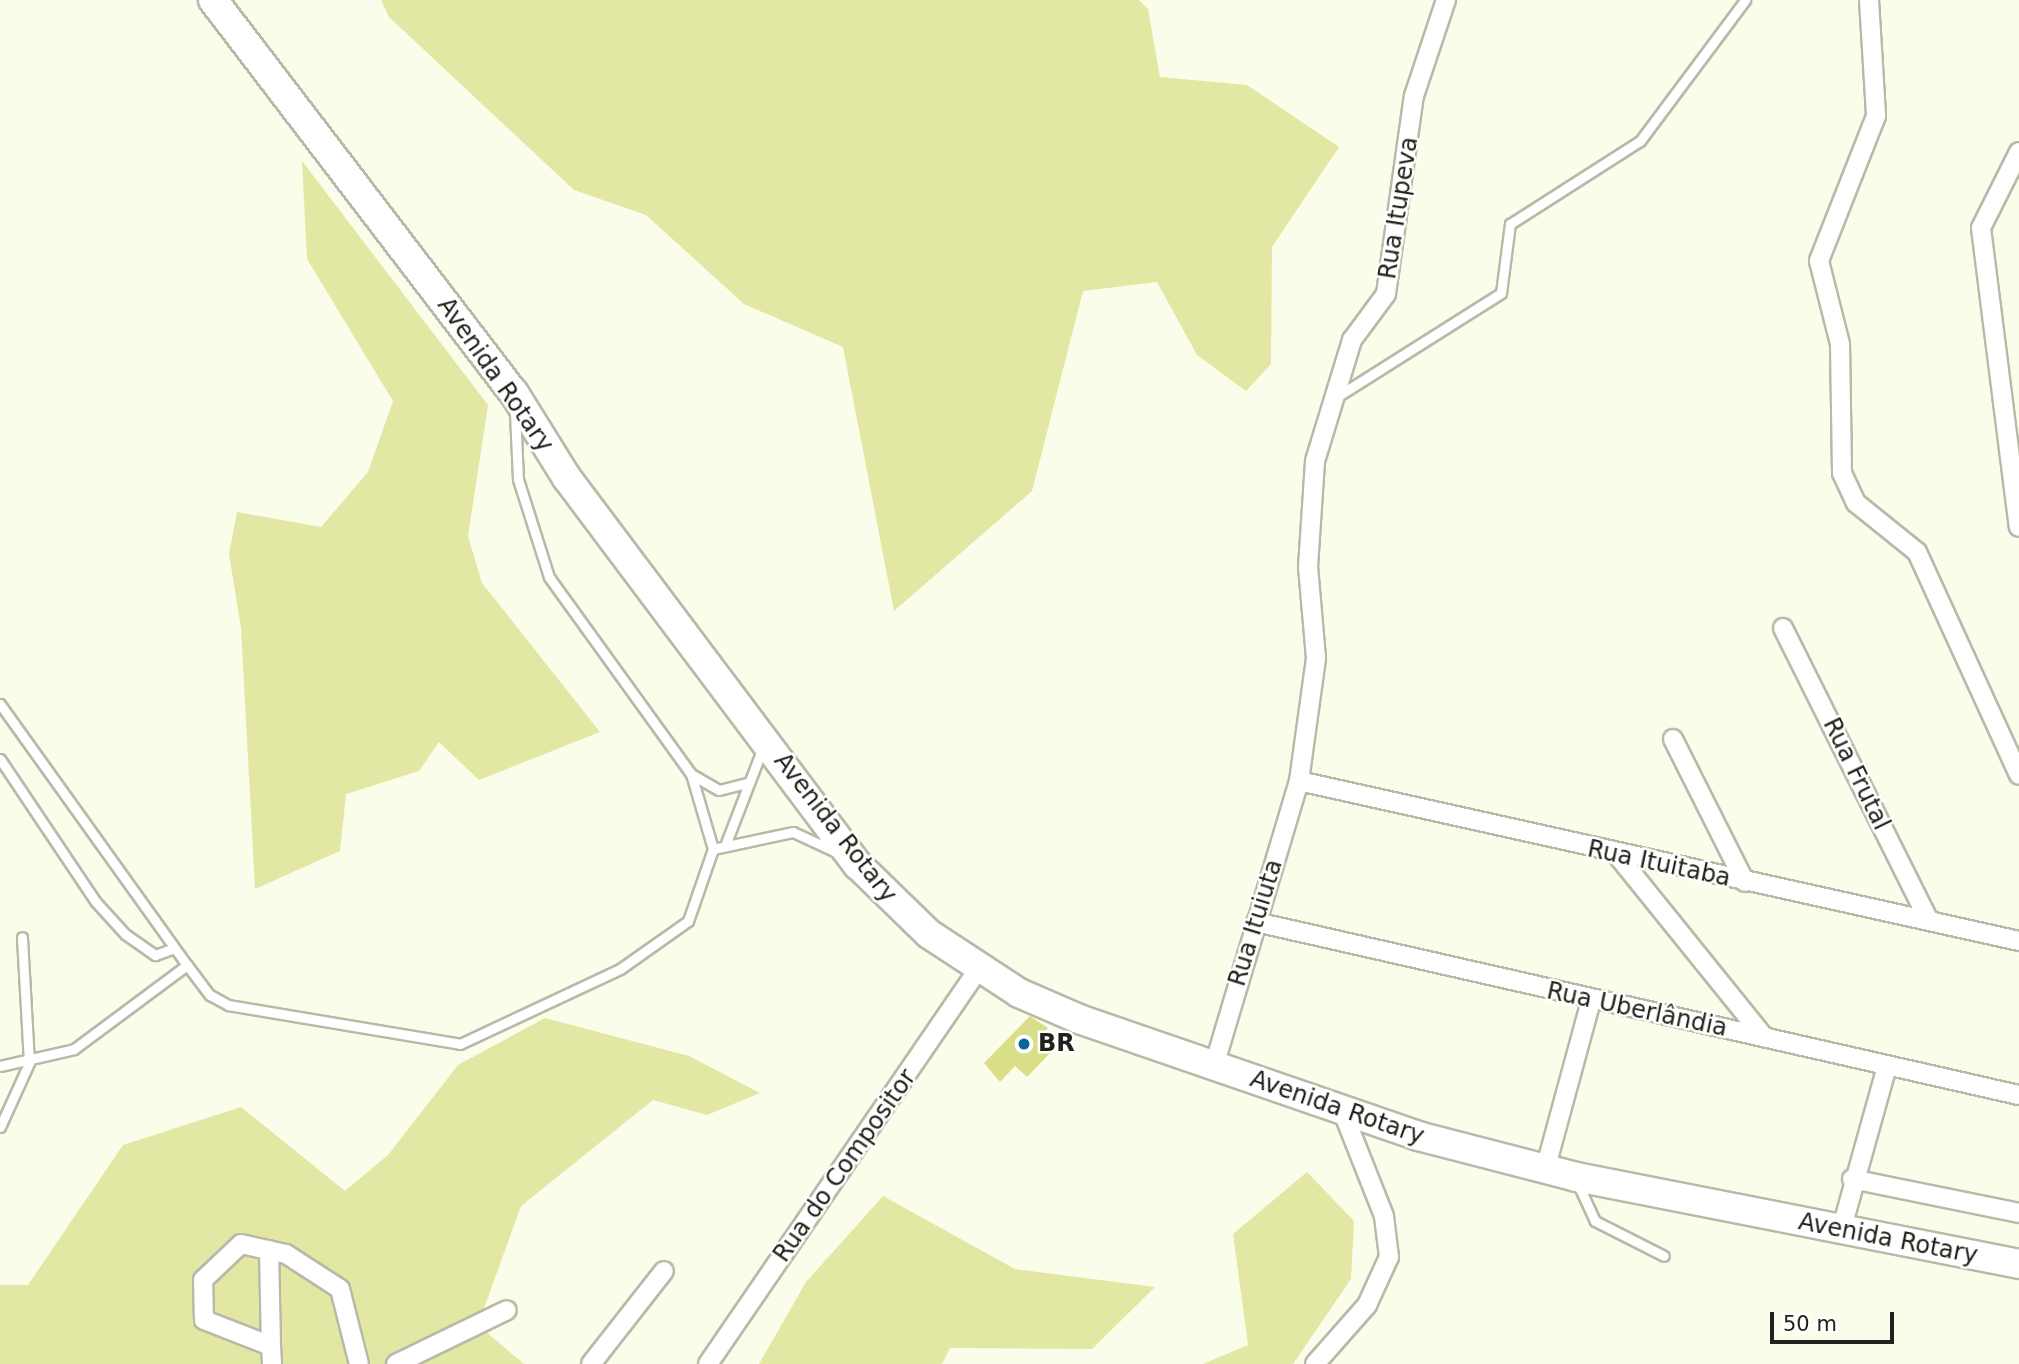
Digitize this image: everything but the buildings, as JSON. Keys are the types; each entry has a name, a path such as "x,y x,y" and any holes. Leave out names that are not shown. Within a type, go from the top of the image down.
{"main road":[{"name":"Avenida Rotary","path":"213,0 514,393 567,478 858,865 929,934 1019,993 1079,1019 1342,1110 1545,1170 1841,1231 2019,1264"}],"street":[{"name":"Rua Itupeva","path":"1299,781 1316,658 1310,492 1331,401 1352,340 1386,294 1414,96 1446,0"},
{"path":"1869,0 1876,116 1819,261 1840,344 1842,473 1856,503 1917,552 2019,775"},
{"path":"2019,152 1981,228 2019,527"},
{"name":"Rua Frutal","path":"1783,628 1929,921"},
{"path":"1673,739 1745,882"},
{"name":"Rua Ituitaba","path":"1299,781 1618,856 2019,941"},
{"name":"Rua Ituiuta","path":"1214,1066 1299,781"},
{"path":"1618,856 1764,1037"},
{"name":"Rua Uberlândia","path":"1256,922 1591,1001 2019,1095"},
{"name":"Rua do Compositor","path":"708,1364 981,966"},
{"path":"1545,1170 1591,1001"},
{"path":"1841,1231 1852,1179 1887,1066"},
{"path":"1315,1364 1367,1305 1389,1257 1384,1216 1342,1110"},
{"path":"1852,1179 2019,1213"},
{"path":"269,1250 272,1355 204,1320 203,1280 240,1244 269,1250 286,1254 340,1289 359,1364"},
{"path":"591,1364 664,1271"},
{"path":"396,1364 507,1310"}],"lane":[{"path":"1331,401 1502,293 1510,224 1640,141 1745,0"},
{"path":"0,704 174,948 211,995 250,1012 460,1044 660,945 688,921 713,849 691,774 549,577 518,479 514,393"},
{"path":"726,844 765,740"},
{"path":"0,759 95,901 125,934 155,955 174,948"},
{"path":"691,774 719,790 747,783"},
{"path":"713,849 726,844 793,832 858,865"},
{"path":"0,1127 29,1063 22,937"},
{"path":"0,1066 29,1063 74,1049 187,965"},
{"path":"1576,1177 1595,1221 1664,1256"}],"green space":[{"path":"381,0 1139,0 1148,9 1160,77 1247,85 1339,147 1272,247 1271,364 1246,391 1197,355 1157,282 1083,291 1032,491 894,611 843,347 744,304 646,215 574,190 389,17"},
{"path":"302,161 488,405 468,536 482,583 600,732 479,780 439,742 419,771 346,794 340,851 255,889 241,628 229,554 237,512 321,527 368,472 393,401 307,259"},
{"path":"545,1018 689,1056 760,1093 707,1115 653,1100 521,1206 478,1325 524,1364 0,1364 0,1285 28,1285 123,1145 241,1107 345,1191 388,1155 458,1065"},
{"path":"1307,1172 1354,1221 1351,1279 1293,1364 1203,1364 1248,1345 1233,1234"},
{"path":"883,1196 1015,1269 1155,1287 1092,1349 950,1348 942,1364 759,1364 806,1282"}],"place":[{"name":"BR","path":"1024,1044"}]}
